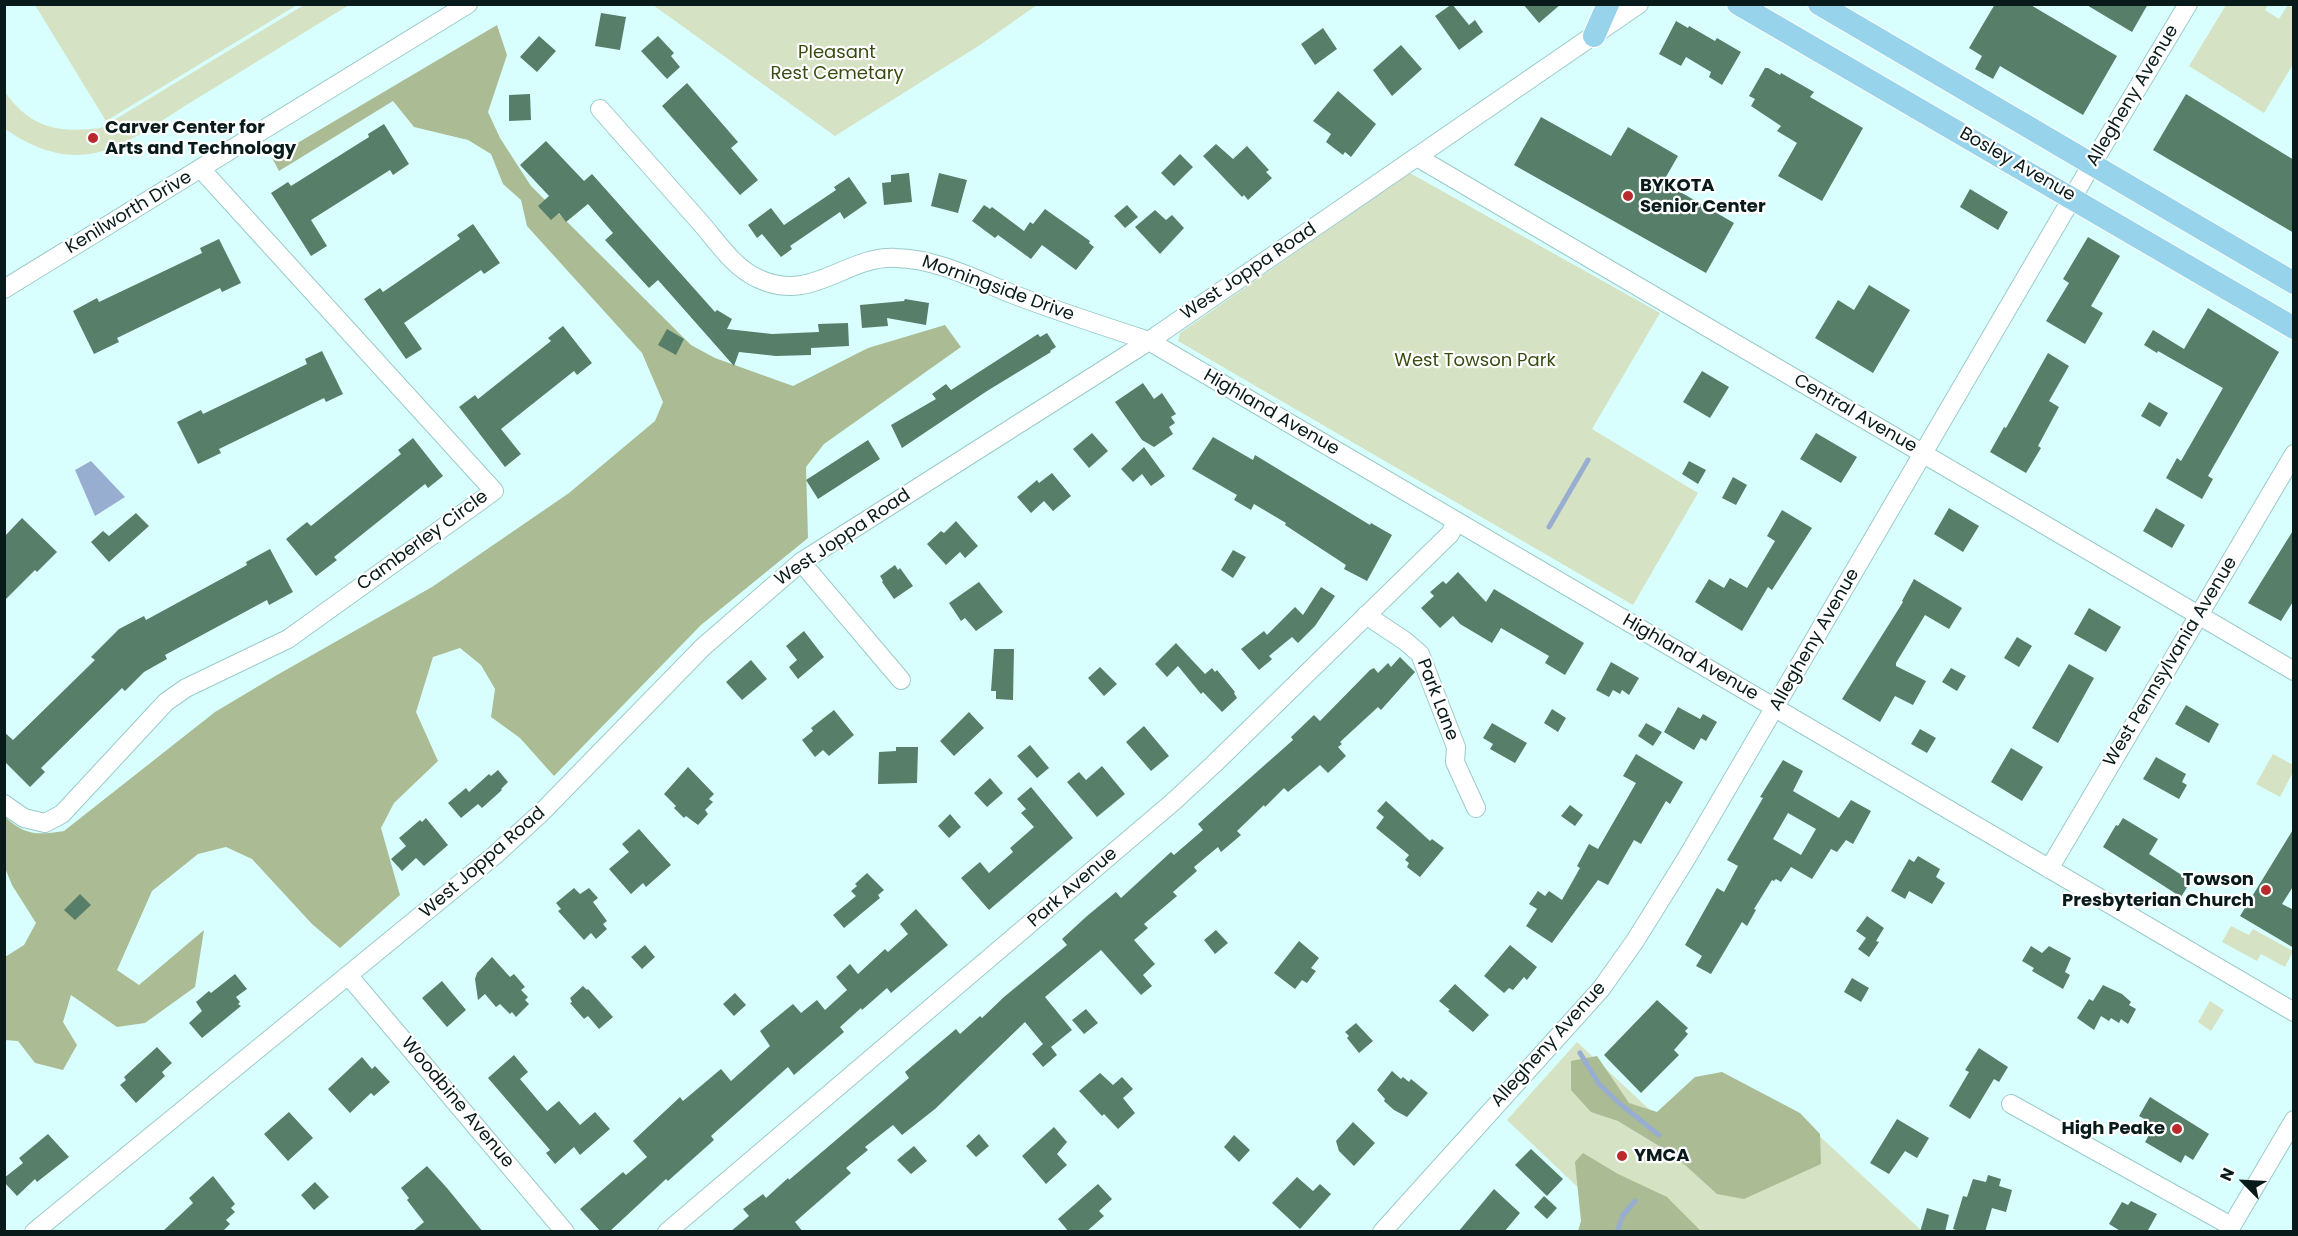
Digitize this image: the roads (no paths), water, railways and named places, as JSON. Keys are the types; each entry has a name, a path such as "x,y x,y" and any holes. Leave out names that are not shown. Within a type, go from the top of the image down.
{"main road":[{"path":"1594,36 1608,4"},
{"name":"Bosley Avenue","path":"1738,4 2294,328"},
{"path":"1819,4 2294,283"}],"street":[{"name":"Kenilworth Drive","path":"4,289 468,4"},
{"name":"West Joppa Road","path":"34,1232 459,885 526,826 703,647 801,562 1149,341 1639,4"},
{"name":"Allegheny Avenue","path":"1382,1232 1601,989 1664,896 2188,4"},
{"name":"Morningside Drive","path":"600,109 730,256 756,278 781,285 806,284 828,278 870,260 893,257 916,259 956,271 1058,311 1149,341"},
{"name":"Central Avenue","path":"1417,157 2294,671"},
{"name":"Camberley Circle","path":"4,804 24,818 45,823 62,814 166,702 186,688 288,639 494,491 201,169"},
{"name":"Highland Avenue","path":"1149,341 2294,1012"},
{"name":"West Pennsylvania Avenue","path":"2049,869 2294,454"},
{"name":"Park Avenue","path":"667,1232 1173,802 1450,534 1456,522"},
{"path":"801,562 901,680"},
{"name":"Park Lane","path":"1366,615 1420,654 1456,747 1455,762 1476,808"},
{"name":"Woodbine Avenue","path":"348,975 565,1232"},
{"path":"2011,1104 2230,1229 2294,1120"}],"water":[{"path":"91,461 125,497 95,516 75,470"}],"waterway":[{"path":"1549,527 1588,460"},
{"path":"1580,1053 1599,1084 1659,1135"},
{"path":"1617,1232 1623,1215 1635,1201"}],"place":[{"name":"Carver Center for Arts and Technology","path":"93,138"},
{"name":"BYKOTA Senior Center","path":"1628,196"},
{"name":"Towson Presbyterian Church","path":"2266,890"},
{"name":"High Peake","path":"2177,1129"},
{"name":"YMCA","path":"1622,1156"}],"park label":[{"name":"Pleasant Rest Cemetary","path":"837,63"},
{"name":"West Towson Park","path":"1475,361"}]}
